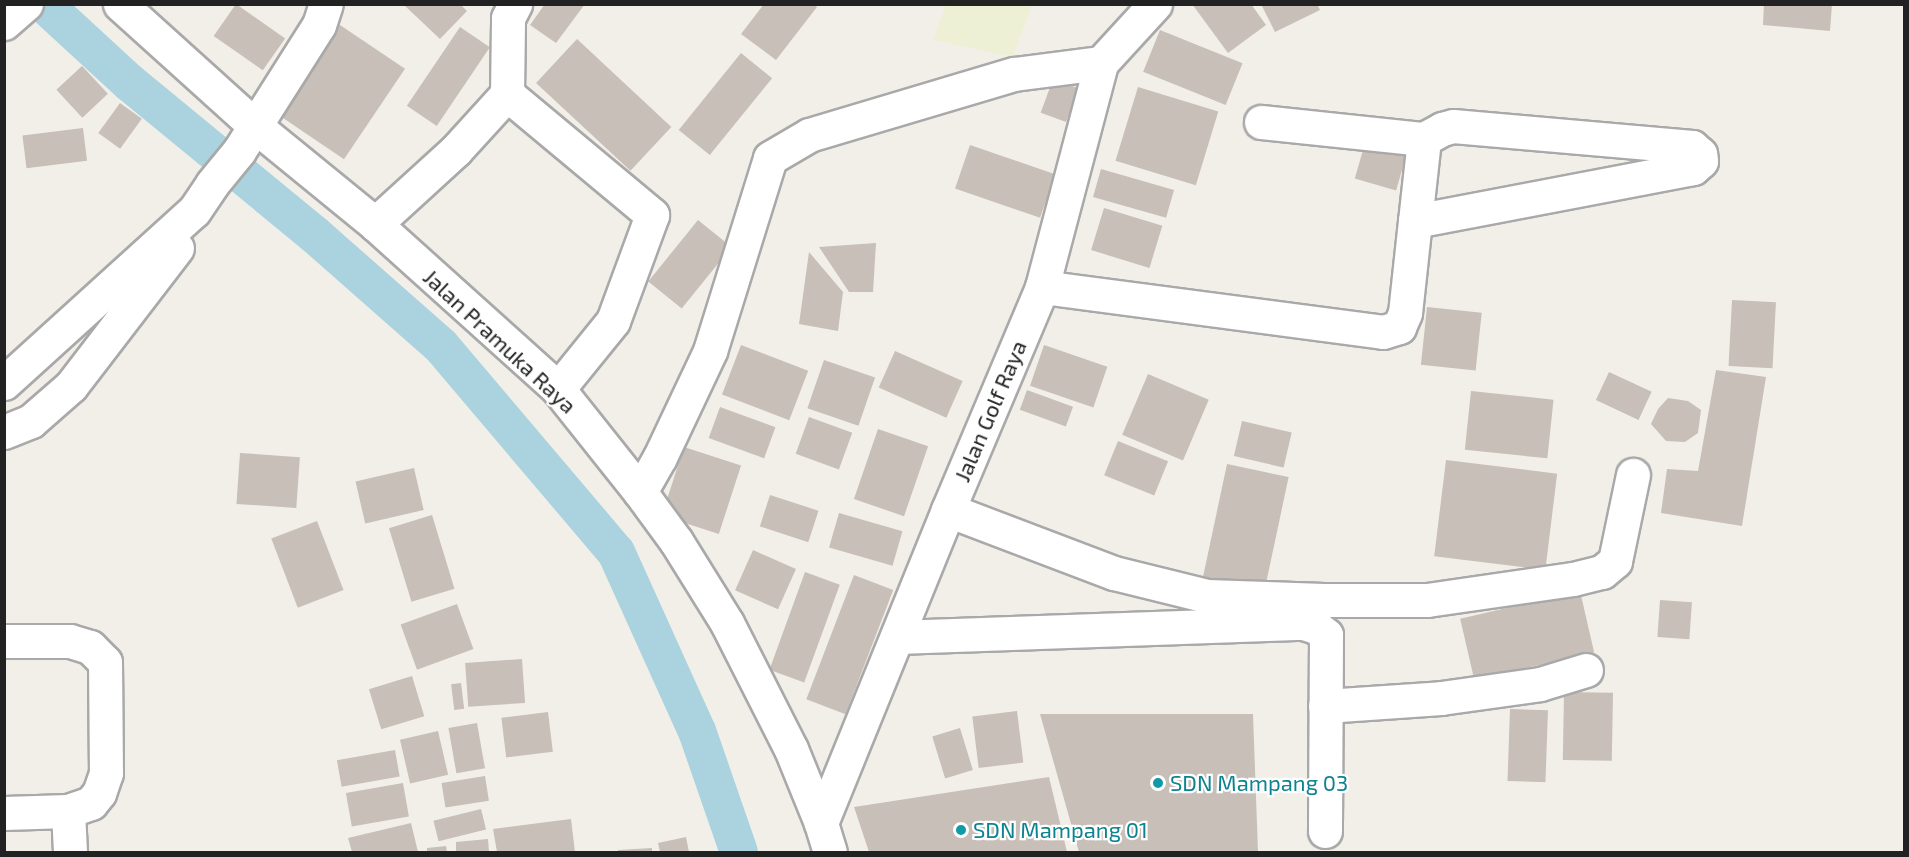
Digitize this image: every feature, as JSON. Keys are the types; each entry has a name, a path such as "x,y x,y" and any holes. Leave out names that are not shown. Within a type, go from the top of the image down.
{"street":[{"name":"Jalan Pramuka Raya","path":"120,4 247,138 375,224 558,389 676,541 727,623 791,749 826,838"},
{"path":"194,211 188,234 78,377 18,426 7,382 194,211 247,138 319,25 326,4"},
{"path":"375,224 456,150 507,94 508,18 515,4"},
{"name":"Jalan Golf Raya","path":"826,838 897,637 1042,287 1101,63 1155,4"},
{"path":"640,492 660,457 710,351 770,158 809,135 1014,74 1101,63"},
{"path":"507,94 652,215 613,321 558,389"},
{"path":"1261,122 1424,139 1453,126 1692,147 1700,154 1701,161 1694,168 1415,221"},
{"path":"1042,287 1383,332 1399,327 1405,313 1424,139"},
{"path":"948,510 1114,573 1206,596 1324,600 1427,600 1462,593 1573,579 1602,572 1616,561 1633,475"},
{"path":"897,637 1303,623 1316,627 1326,635 1325,831"},
{"path":"4,641 70,641 90,647 105,662 106,773 99,793 91,803 68,811 4,813"},
{"path":"1325,706 1441,698 1540,684 1586,670"},
{"path":"68,811 70,852"}],"green space":[{"path":"946,4 1032,5 1013,57 933,40"}],"building":[{"path":"236,4 285,38 263,70 214,36"},
{"path":"403,4 460,4 467,11 440,39"},
{"path":"545,4 585,4 556,43 530,25"},
{"path":"764,4 814,4 817,7 776,60 741,34"},
{"path":"1192,4 1251,4 1266,25 1228,53"},
{"path":"1261,4 1317,4 1320,10 1275,32"},
{"path":"1764,4 1832,4 1830,31 1763,25"},
{"path":"337,23 405,69 344,159 276,113"},
{"path":"460,27 490,47 437,126 407,106"},
{"path":"1160,30 1243,63 1226,105 1143,72"},
{"path":"577,39 671,127 630,171 536,83"},
{"path":"741,53 772,78 710,155 679,130"},
{"path":"82,66 108,94 82,118 56,90"},
{"path":"1053,79 1078,88 1066,122 1041,113"},
{"path":"1138,87 1218,112 1196,185 1115,161"},
{"path":"120,103 142,119 120,149 98,133"},
{"path":"83,128 87,161 26,168 22,135"},
{"path":"1365,143 1406,155 1396,190 1355,179"},
{"path":"970,145 1055,174 1040,218 955,188"},
{"path":"1101,169 1174,190 1166,218 1093,197"},
{"path":"1104,208 1162,226 1149,268 1091,250"},
{"path":"698,220 731,247 682,308 648,281"},
{"path":"876,243 873,292 849,292 819,247"},
{"path":"809,252 843,292 838,331 799,324"},
{"path":"1732,300 1776,302 1772,368 1729,366"},
{"path":"1427,307 1482,313 1476,370 1421,365"},
{"path":"741,345 808,371 789,420 722,394"},
{"path":"1044,345 1107,367 1093,407 1030,386"},
{"path":"895,351 963,381 946,418 879,388"},
{"path":"824,360 875,378 858,426 807,408"},
{"path":"1716,370 1766,377 1742,526 1661,513 1667,469 1698,471"},
{"path":"1609,372 1652,392 1638,420 1596,400"},
{"path":"1148,374 1209,400 1183,461 1122,435"},
{"path":"1027,390 1073,407 1066,426 1020,410"},
{"path":"1471,391 1554,400 1547,458 1465,450"},
{"path":"1668,398 1688,401 1701,410 1698,433 1685,442 1666,441 1651,424 1658,409"},
{"path":"720,407 775,427 764,458 709,438"},
{"path":"809,417 852,433 839,469 796,454"},
{"path":"1242,421 1292,432 1284,468 1234,456"},
{"path":"878,429 928,446 904,516 854,499"},
{"path":"1118,441 1168,461 1154,496 1104,475"},
{"path":"684,447 741,466 719,534 662,515"},
{"path":"240,453 300,457 296,508 236,504"},
{"path":"1446,460 1557,474 1545,570 1434,556"},
{"path":"1227,464 1289,477 1265,591 1203,577"},
{"path":"414,468 424,510 365,523 356,481"},
{"path":"770,495 819,511 808,542 760,526"},
{"path":"839,513 902,531 893,566 829,548"},
{"path":"432,515 455,589 411,602 389,528"},
{"path":"317,521 344,590 298,608 271,539"},
{"path":"753,550 796,569 778,609 735,590"},
{"path":"805,572 840,585 804,682 769,670"},
{"path":"854,575 893,590 846,714 806,699"},
{"path":"1580,591 1594,652 1474,680 1460,619"},
{"path":"1660,600 1692,602 1689,639 1657,637"},
{"path":"457,604 473,649 417,670 401,625"},
{"path":"522,659 525,703 468,707 465,663"},
{"path":"412,676 424,716 381,729 369,689"},
{"path":"461,683 464,709 454,710 451,684"},
{"path":"1564,692 1613,693 1612,761 1563,760"},
{"path":"1510,709 1548,710 1545,782 1507,781"},
{"path":"1017,711 1023,763 979,768 972,716"},
{"path":"548,712 553,752 506,757 501,718"},
{"name":"SDN Mampang 03","path":"1040,714 1253,714 1258,852 1079,852"},
{"path":"477,723 485,768 456,773 448,728"},
{"path":"960,728 973,770 945,779 932,736"},
{"path":"438,731 448,775 410,784 400,740"},
{"path":"395,750 400,777 342,787 337,760"},
{"path":"485,776 489,801 445,808 442,783"},
{"name":"SDN Mampang 01","path":"1049,777 1067,852 869,852 854,807"},
{"path":"403,783 409,816 352,827 346,793"},
{"path":"481,809 486,829 439,841 433,821"},
{"path":"571,819 575,852 497,852 493,829"},
{"path":"411,823 418,852 352,852 348,838"},
{"path":"686,837 689,852 660,852 658,843"},
{"path":"488,839 489,852 456,852 456,842"},
{"path":"446,846 447,852 427,852 427,848"},
{"path":"652,848 652,852 618,852 618,850"}],"waterway":[{"path":"44,4 130,83 315,235 441,346 616,552 697,731 739,852"}],"place":[{"name":"SDN Mampang 03","path":"1158,783"},
{"name":"SDN Mampang 01","path":"961,830"}]}
